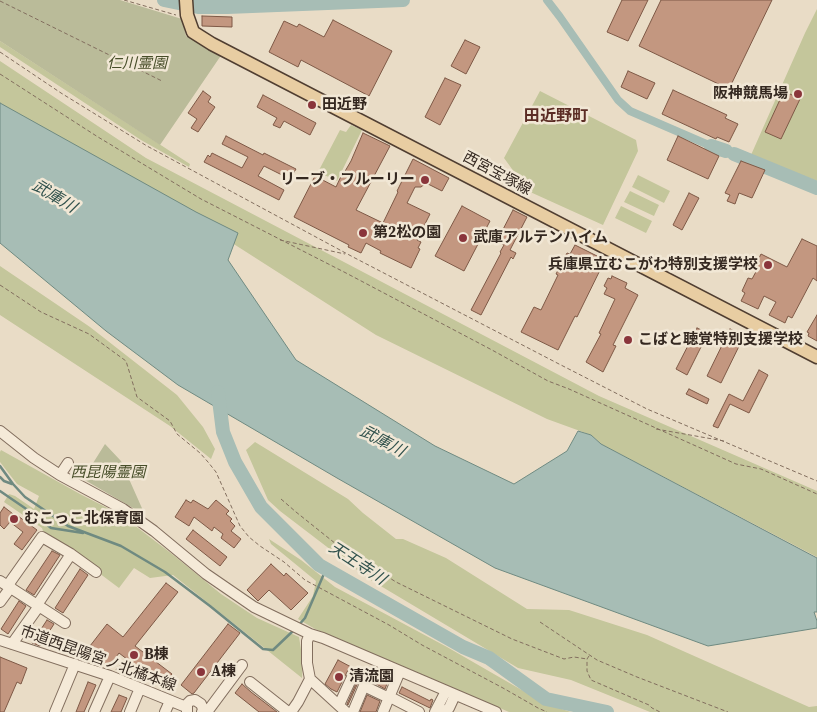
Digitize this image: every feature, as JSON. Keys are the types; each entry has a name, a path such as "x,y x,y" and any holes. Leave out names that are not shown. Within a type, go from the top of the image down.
{"main road":[{"path":"186,0 188,17"},
{"name":"西宮宝塚線","path":"188,17 193,32 212,44 817,357"}],"street":[{"path":"0,431 34,458 60,475 123,509 154,531 206,574 254,607 301,630 496,712"},
{"path":"60,475 68,463"},
{"path":"0,602 6,584 42,537 71,554 96,572"},
{"path":"12,644 71,554"},
{"path":"6,584 64,623"},
{"path":"250,682 289,712 298,702 310,679 307,641 301,630"},
{"name":"市道西昆陽宮ノ北橘本線","path":"0,640 76,664 140,688 186,709 188,702 195,700 202,704 205,710"},
{"path":"55,712 76,664"},
{"path":"205,710 242,665"},
{"path":"383,712 400,671"},
{"path":"310,679 343,709 353,675"},
{"path":"94,712 111,677"},
{"path":"353,712 365,684 422,711"},
{"path":"130,712 140,688"},
{"path":"436,712 450,693"},
{"path":"444,712 449,708 450,693"},
{"path":"165,712 170,701"}],"path":[{"path":"124,0 188,17"},
{"path":"0,1 162,81"},
{"path":"0,52 146,146 349,254 648,409 817,480"},
{"path":"0,74 185,190 548,381 736,464 761,469 817,494"},
{"path":"277,239 349,254"},
{"path":"0,285 41,312 88,334 126,361 137,397 170,421 177,434 200,453 216,472 240,526 250,537 284,562 304,580 547,712"},
{"path":"655,428 727,442"},
{"path":"282,499 336,544 396,582 512,639 564,659 574,657 587,659"},
{"path":"540,622 597,660 728,712"},
{"path":"589,655 587,671 590,680 649,705 660,712"},
{"path":"111,677 119,665 166,689"}],"green space":[{"name":"仁川霊園","path":"0,0 120,0 182,19 186,36 222,54 160,145 0,41"},
{"name":"阪神競馬場","path":"817,9 817,181 751,155"},
{"path":"0,41 190,164 189,167 141,140 0,47"},
{"path":"0,61 146,158 599,396 817,491 817,557 601,444 591,435 547,419 376,335 229,241 0,106"},
{"path":"540,91 636,140 638,151 603,225 528,191 504,158"},
{"path":"351,125 362,130 337,181 318,172 340,130 346,132"},
{"path":"638,175 670,191 664,203 632,187"},
{"path":"630,191 659,205 654,216 624,202"},
{"path":"621,206 652,221 646,233 615,218"},
{"path":"0,266 90,327 177,395 203,427 215,449 211,459 170,426 0,315"},
{"path":"255,442 348,499 396,539 403,539 446,558 527,609 569,610 647,635 809,707 817,706 817,712 650,712 571,680 518,668 369,579 280,511 268,500 246,450"},
{"name":"西昆陽霊園","path":"105,444 121,461 145,515 83,479"},
{"path":"1,450 121,515 221,594 257,618 299,637 303,662 302,678 173,575 150,578 134,568 119,588 43,531 42,528 4,502 9,494 34,509 39,496 17,484 0,462"},
{"path":"269,539 301,560 335,587 447,647 546,704 571,712 509,712 315,629 298,619 313,596 316,581 271,544"}],"water":[{"name":"武庫川","path":"0,103 196,212 238,233 228,260 296,360 435,446 514,484 567,451 578,431 591,435 601,444 817,558 817,612 814,612 817,628 708,646 495,568 178,385 106,331 0,243"}],"building":[{"path":"622,0 648,0 628,41 607,32"},
{"path":"661,0 772,0 729,89 639,46"},
{"path":"202,16 232,17 232,27 202,26"},
{"path":"333,20 392,51 369,96 301,60 298,67 269,52 284,21 297,27 299,24 324,37"},
{"path":"465,40 480,47 466,74 451,66"},
{"path":"628,71 655,83 647,99 621,87"},
{"path":"445,78 461,85 440,125 425,117"},
{"path":"673,90 727,115 725,118 738,124 729,142 717,137 716,139 662,114"},
{"path":"203,91 211,97 208,102 215,107 198,132 191,128 197,119 188,113"},
{"path":"784,91 800,99 781,139 765,132"},
{"path":"263,95 316,123 310,135 284,121 280,128 273,125 277,118 257,107"},
{"path":"363,133 390,146 356,210 383,223 413,159 449,178 442,191 426,183 421,187 415,187 407,203 430,214 417,240 421,242 418,248 420,249 411,268 380,253 381,251 366,243 361,253 294,217 315,176 336,187 351,161"},
{"path":"226,136 296,169 290,179 264,166 258,176 284,190 279,200 204,162 208,155 210,157 212,153 242,168 248,157 222,144"},
{"path":"678,136 719,156 708,179 667,160"},
{"path":"741,161 765,170 752,198 739,193 735,204 727,201 730,195 725,193"},
{"path":"689,193 699,198 682,230 673,225"},
{"name":"武庫アルテンハイム","path":"462,206 490,221 464,271 435,256"},
{"path":"513,210 527,217 510,250 516,253 513,259 511,257 481,315 471,310 501,253 504,245 497,241"},
{"path":"802,239 817,246 817,281 813,278 792,318 788,316 785,323 769,315 776,302 764,296 758,309 741,301 745,293 742,291 748,278 752,279 758,268 755,266 761,254 787,267"},
{"path":"575,245 605,260 577,317 575,316 558,350 521,332 534,307 541,310 558,275 556,274 567,253 570,254"},
{"path":"612,276 627,283 625,288 638,295 613,345 616,346 603,372 586,362 601,334 599,333 615,299 604,294 607,288 604,286 608,278 611,279"},
{"path":"817,315 817,341 808,336 809,333 807,332"},
{"path":"697,328 708,333 687,375 676,369"},
{"path":"730,329 744,336 721,383 707,376"},
{"path":"759,370 768,375 749,413 730,404 718,428 713,426 729,394 743,401"},
{"path":"689,389 709,399 707,404 686,394"},
{"path":"186,500 191,503 193,500 208,509 216,500 229,511 226,514 232,519 230,521 235,526 231,531 241,539 234,548 221,538 223,534 214,527 212,531 194,517 189,526 175,517"},
{"path":"4,507 37,530 22,550 14,544 23,532 10,522 4,529 0,525 0,513"},
{"path":"193,530 227,557 220,566 186,539"},
{"path":"52,551 60,555 34,595 26,590"},
{"path":"271,564 284,576 286,573 308,593 291,610 269,590 258,601 247,590"},
{"path":"80,569 88,575 63,613 55,608"},
{"path":"166,583 178,592 135,646 172,674 162,686 119,653 109,667 96,657 92,662 83,655 107,624 123,637"},
{"path":"19,601 26,606 8,634 1,629"},
{"path":"47,620 54,624 40,646 32,643"},
{"path":"228,624 240,633 192,694 181,685"},
{"path":"0,657 27,668 21,684 17,682 4,712 0,712"},
{"name":"清流園","path":"338,660 353,668 347,672 337,692 325,684"},
{"path":"360,667 388,681 385,689 373,682 372,677 369,675 362,675 348,705 360,674 358,671"},
{"path":"88,682 96,685 84,712 76,712"},
{"path":"242,684 277,712 259,712 235,693"},
{"path":"402,687 430,701 431,699 433,700 430,708 399,693"},
{"path":"119,695 127,698 121,712 111,712"},
{"path":"367,695 380,701 376,712 360,712"}],"waterway":[{"path":"164,0 198,7 403,0"},
{"path":"547,0 618,100 630,111 711,146"},
{"path":"711,146 726,151"},
{"path":"734,154 817,188"},
{"name":"天王寺川","path":"218,392 223,432 235,462 261,507 319,565 463,647 489,658 546,699 607,712"},
{"path":"0,466 25,497 68,526 121,546 165,572 263,649 273,650 294,630"},
{"path":"0,477 12,484"},
{"path":"0,491 51,528 83,533"},
{"path":"298,626 305,618 326,569"}],"place":[{"name":"阪神競馬場","path":"798,94"},
{"name":"田近野","path":"312,105"},
{"name":"リーブ・フルーリー","path":"425,180"},
{"name":"第2松の園","path":"363,233"},
{"name":"武庫アルテンハイム","path":"463,238"},
{"name":"兵庫県立むこがわ特別支援学校","path":"768,265"},
{"name":"こばと聴覚特別支援学校","path":"628,340"},
{"name":"むこっこ北保育園","path":"14,519"},
{"name":"B棟","path":"134,655"},
{"name":"A棟","path":"201,672"},
{"name":"清流園","path":"339,677"}],"district":[{"name":"田近野町","path":"556,117"}]}
